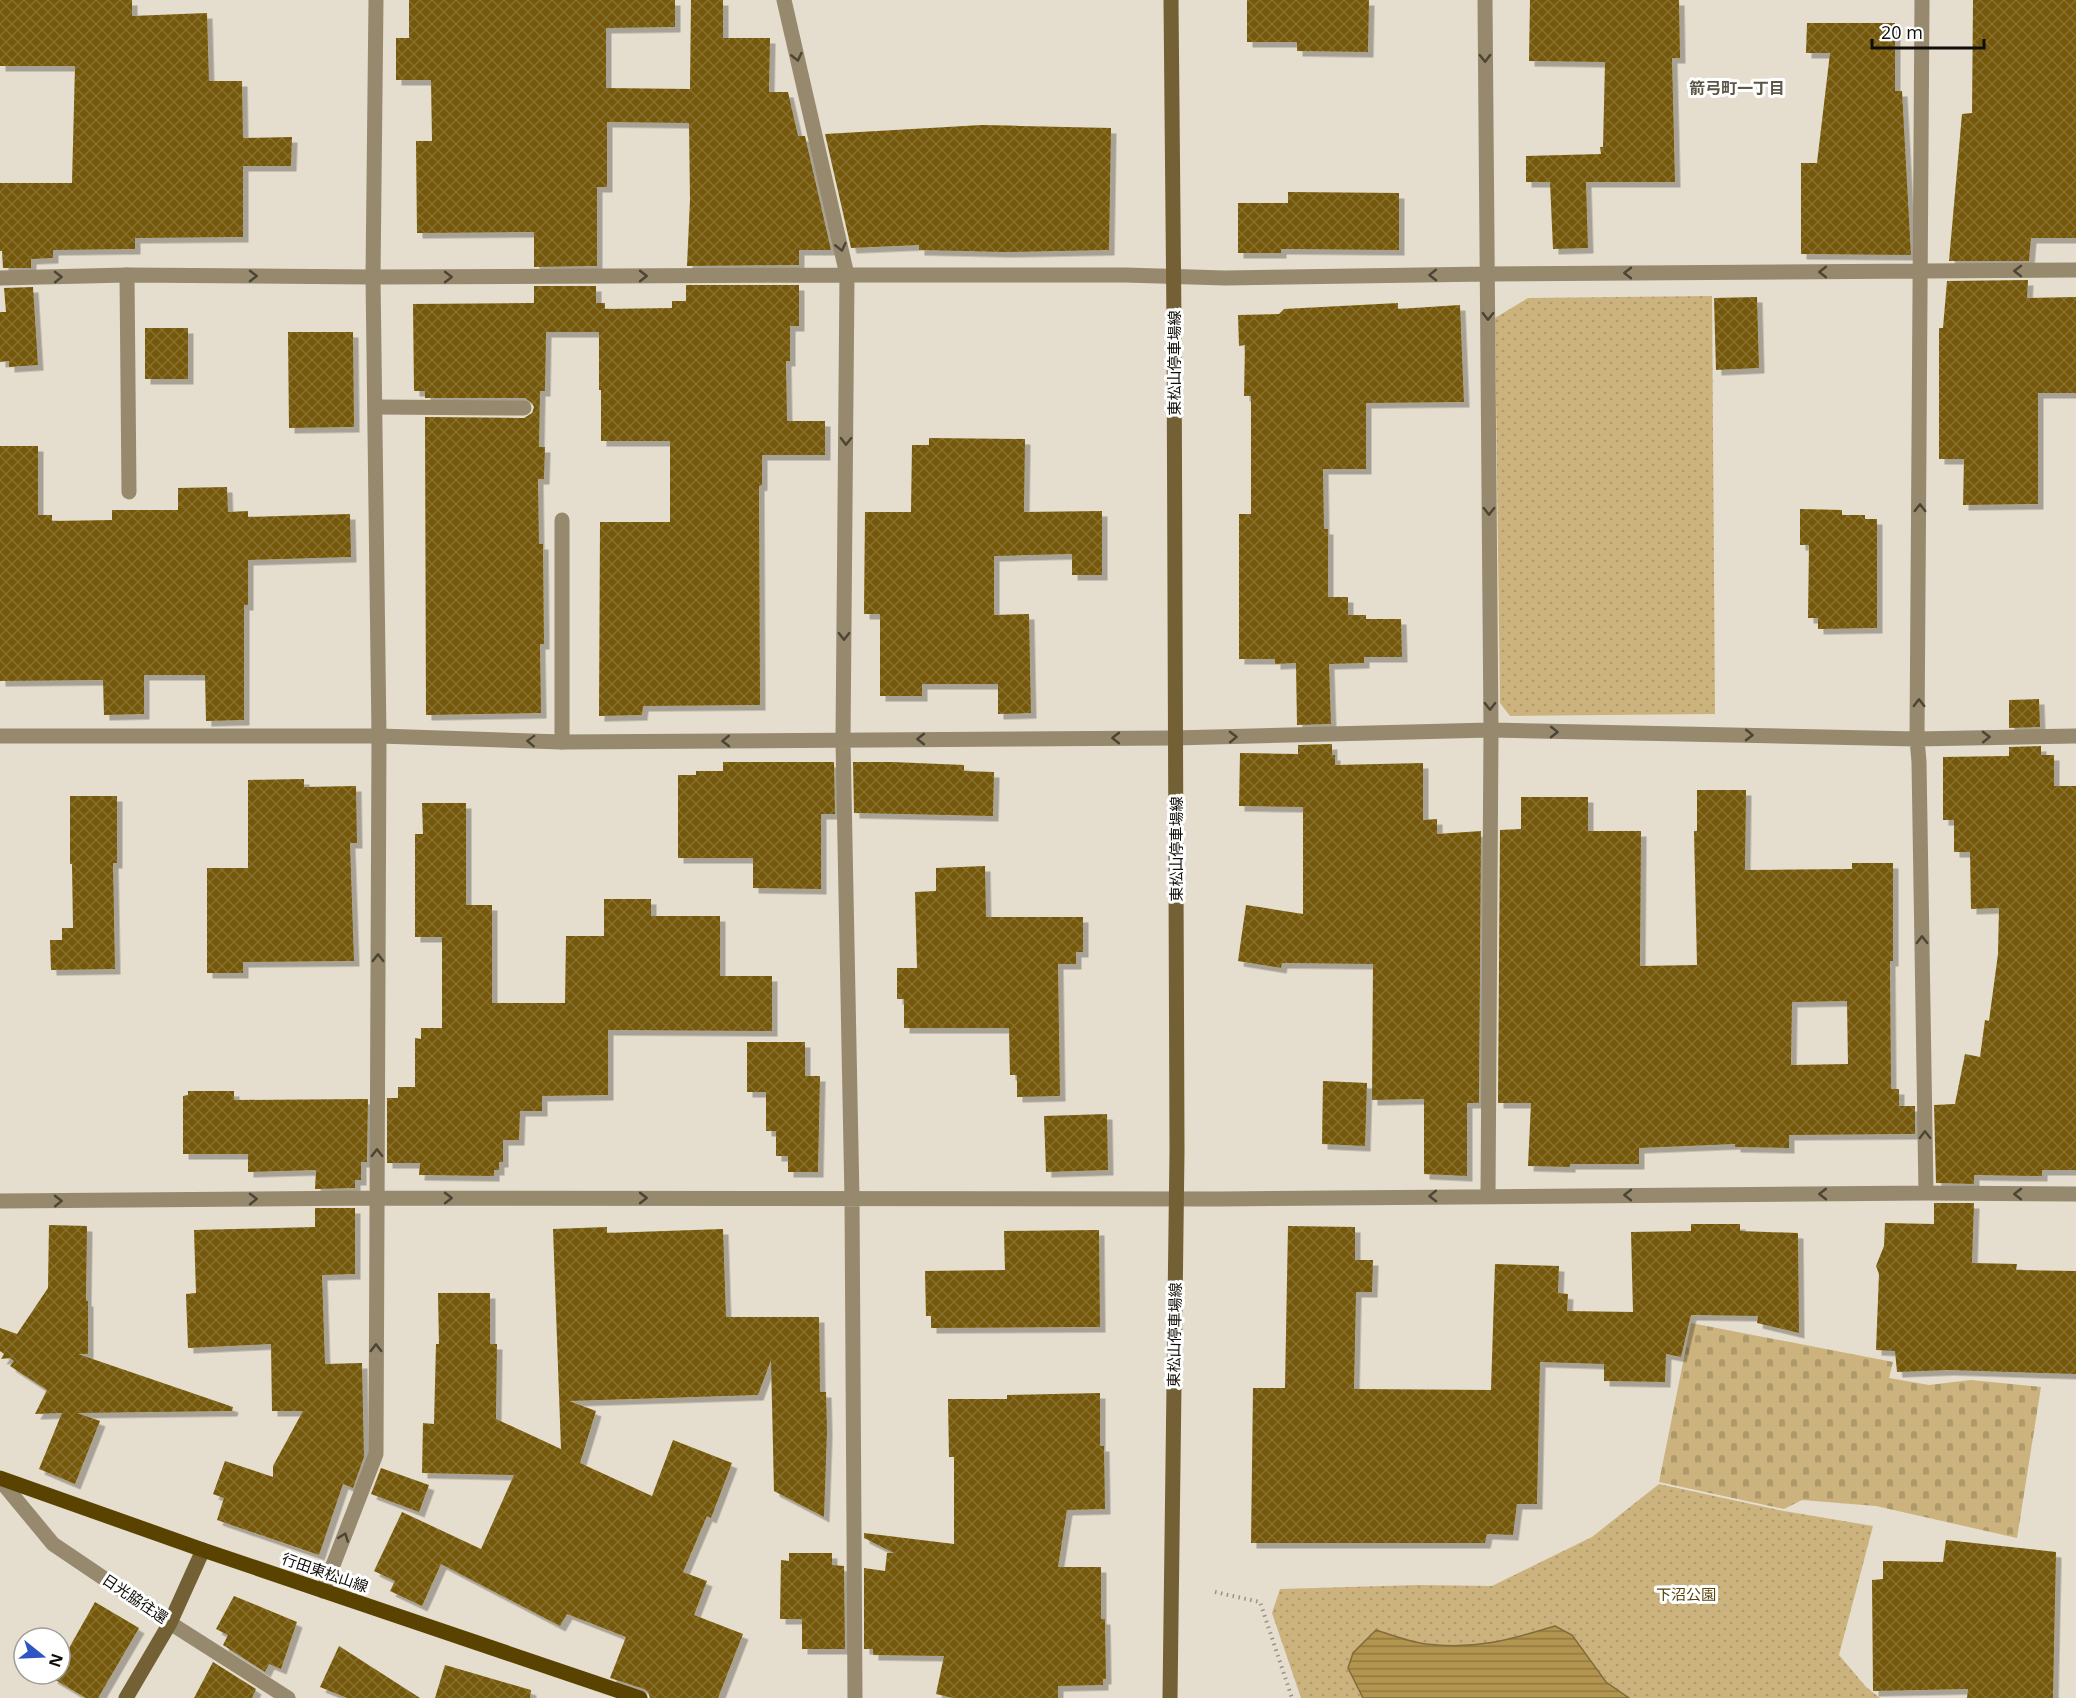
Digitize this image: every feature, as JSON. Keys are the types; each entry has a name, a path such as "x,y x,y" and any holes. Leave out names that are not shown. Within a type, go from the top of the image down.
{"main road":[{"name":"東松山停車場線","path":"1170,1698 1177,1198 1177,785 1174,738 1176,677 1171,0"},
{"name":"行田東松山線","path":"0,1479 323,1592 640,1698"},
{"path":"126,1698 170,1623 203,1550"}],"street":[{"path":"323,1592 376,1454 380,736 374,277 376,0"},
{"path":"784,0 848,275 843,740 852,1199 855,1698"},
{"path":"1485,0 1491,730 1488,1196"},
{"path":"1922,0 1917,739 1926,1193"},
{"path":"0,278 127,275 374,277 848,275 1225,278 2076,270"},
{"path":"127,275 129,492"},
{"path":"376,407 524,408"},
{"path":"562,520 562,742"},
{"path":"0,736 380,736 562,742 1174,738 1491,730 1917,739 2076,736"},
{"path":"0,1201 2076,1194"},
{"name":"日光脇往還","path":"0,1479 53,1544 170,1623 288,1698"}],"path":[{"path":"1215,1592 1260,1602 1292,1698"}],"green space":[{"path":"1712,296 1715,714 1510,716 1500,703 1495,318 1528,298"},
{"path":"1691,1323 1893,1362 1889,1378 1929,1385 1971,1380 2041,1387 2017,1538 1876,1506 1802,1500 1784,1509 1659,1482"},
{"name":"下沼公園","path":"1659,1484 1784,1511 1873,1526 1839,1655 1866,1687 1880,1698 1301,1698 1272,1613 1280,1589 1419,1585 1492,1586 1592,1537"}],"shaded area":[{"path":"1555,1626 1572,1635 1606,1682 1629,1698 1363,1698 1348,1668 1353,1653 1376,1630 1420,1643 1460,1646 1507,1639"}],"building":[{"path":"0,0 132,0 132,16 207,13 209,81 242,81 243,138 292,137 291,166 243,166 243,237 135,238 135,249 53,250 53,258 31,259 31,268 3,268 2,251 0,251 0,183 72,183 75,66 0,66"},
{"path":"409,0 675,0 675,27 606,28 606,88 690,89 691,0 723,0 723,38 770,38 769,92 788,92 798,136 805,136 831,250 799,250 799,265 687,266 690,200 689,123 607,122 607,187 597,187 597,266 534,267 534,232 417,233 416,141 432,141 431,80 396,80 396,38 409,38"},
{"path":"1247,0 1369,0 1368,52 1297,51 1297,42 1247,42"},
{"path":"1530,0 1679,0 1680,58 1672,58 1675,182 1586,182 1588,248 1553,249 1550,182 1526,182 1526,156 1601,154 1605,62 1529,61"},
{"path":"1973,0 2076,0 2076,238 2031,238 2029,261 1949,261 1962,114 1972,113"},
{"path":"1807,23 1895,23 1895,91 1902,91 1911,255 1801,254 1801,163 1817,163 1830,53 1806,53"},
{"path":"982,125 1111,128 1109,250 1005,252 919,250 919,245 851,248 825,134"},
{"path":"1288,192 1399,193 1399,250 1281,249 1281,253 1238,253 1238,203 1288,203"},
{"path":"2028,280 2027,298 2076,297 2076,393 2038,393 2038,504 1963,505 1964,459 1939,459 1939,328 1943,328 1947,281"},
{"path":"686,285 799,285 799,326 790,326 790,361 786,361 787,421 825,421 825,455 762,455 762,485 759,486 760,705 643,706 642,715 599,716 600,522 670,522 670,441 601,441 599,332 546,332 545,391 540,391 539,447 545,447 544,479 538,479 539,544 543,544 544,644 540,644 541,713 426,715 425,417 524,418 532,413 534,407 525,398 425,398 425,391 414,391 413,304 534,303 534,286 596,286 596,303 605,303 605,309 672,308 672,301 686,301"},
{"path":"33,287 38,365 9,367 9,361 0,362 0,312 6,312 4,288"},
{"path":"1757,297 1759,368 1716,370 1714,298"},
{"path":"1398,303 1398,309 1460,305 1464,402 1366,403 1366,469 1323,469 1324,529 1328,529 1328,597 1348,597 1348,615 1366,615 1366,619 1401,619 1402,657 1364,657 1364,663 1329,664 1331,724 1297,725 1296,663 1275,664 1275,659 1239,659 1239,514 1251,514 1251,396 1244,396 1245,345 1239,346 1238,315 1279,314 1284,309"},
{"path":"145,328 188,328 188,379 145,379"},
{"path":"288,332 353,332 354,427 289,428"},
{"path":"929,438 1025,439 1024,512 1102,511 1102,575 1072,575 1072,554 994,556 994,615 1029,614 1031,713 998,714 998,684 922,684 922,696 880,696 880,614 864,614 865,512 911,512 912,445 929,445"},
{"path":"0,446 38,446 38,515 52,515 52,521 112,520 112,510 178,510 178,488 227,487 228,512 248,511 248,517 350,514 351,557 248,560 248,605 244,605 244,720 206,721 205,675 144,675 144,714 104,715 103,680 0,681"},
{"path":"1800,509 1842,510 1842,515 1865,515 1865,519 1877,519 1877,628 1818,629 1818,618 1808,618 1809,545 1800,545"},
{"path":"2039,699 2040,727 2009,728 2009,700"},
{"path":"1332,744 1335,765 1423,763 1423,820 1437,819 1437,834 1481,831 1479,1103 1467,1103 1467,1176 1424,1174 1424,1099 1372,1100 1373,964 1282,963 1281,968 1238,961 1246,905 1303,914 1303,807 1239,806 1240,753 1298,754 1298,745"},
{"path":"2041,746 2041,755 2054,755 2054,786 2076,786 2076,1170 2042,1170 2042,1176 1974,1175 1974,1184 1936,1183 1934,1105 1955,1104 1965,1054 1980,1057 1985,1020 1989,1021 1998,954 1999,908 1971,909 1970,852 1954,852 1954,820 1943,820 1943,757 2009,756 2009,747"},
{"path":"723,762 834,762 835,814 821,814 821,889 753,888 753,858 678,858 678,775 696,775 696,771 723,771"},
{"path":"853,762 964,765 964,771 994,772 993,816 854,813"},
{"path":"304,779 304,787 356,786 357,843 350,843 354,961 243,962 243,973 207,973 207,868 248,868 248,780"},
{"path":"1697,790 1746,790 1745,870 1852,869 1852,863 1893,863 1893,961 1890,961 1891,1089 1899,1089 1899,1106 1915,1106 1915,1134 1789,1135 1789,1148 1735,1147 1735,1144 1639,1148 1639,1164 1528,1166 1531,1103 1498,1103 1500,830 1521,829 1521,797 1588,797 1588,831 1641,831 1640,966 1697,965 1694,831 1697,831","holes":["1847,1001 1848,1064 1791,1065 1792,1002"]},
{"path":"70,796 117,796 117,863 113,863 115,969 51,970 50,940 62,940 62,928 73,928"},
{"path":"422,803 466,803 466,905 492,905 492,1003 565,1003 566,936 604,936 604,899 651,899 651,916 720,916 720,976 772,976 772,1031 608,1030 608,1095 542,1096 542,1111 520,1111 519,1140 503,1140 503,1162 499,1162 499,1170 494,1170 494,1176 419,1175 420,1163 387,1163 387,1098 398,1098 398,1087 415,1087 415,1038 421,1039 421,1028 442,1028 442,937 415,937 415,834 423,834"},
{"path":"985,866 986,917 1083,917 1083,952 1076,952 1076,964 1058,964 1060,1096 1017,1097 1017,1075 1010,1075 1009,1028 904,1028 904,999 897,999 897,968 917,968 915,892 936,891 936,868"},
{"path":"747,1042 805,1042 805,1076 820,1076 818,1172 788,1172 788,1156 776,1156 776,1131 766,1131 766,1092 747,1092"},
{"path":"1323,1081 1367,1083 1365,1146 1322,1144"},
{"path":"188,1091 234,1091 234,1100 368,1099 367,1162 361,1162 361,1180 355,1180 355,1188 315,1189 316,1170 248,1172 248,1154 183,1154 183,1096 188,1095"},
{"path":"1107,1114 1108,1170 1046,1172 1044,1116"},
{"path":"1934,1203 1974,1203 1972,1263 2017,1264 2016,1270 2076,1271 2076,1374 1949,1370 1897,1372 1895,1351 1876,1350 1879,1274 1876,1266 1884,1246 1885,1223 1934,1224"},
{"path":"315,1208 355,1208 355,1274 322,1275 325,1364 362,1363 364,1457 353,1488 343,1484 319,1555 217,1520 224,1498 213,1494 225,1461 273,1477 273,1466 303,1411 272,1411 271,1344 188,1348 186,1294 196,1293 194,1230 315,1227"},
{"path":"1691,1224 1740,1224 1740,1231 1798,1233 1799,1333 1757,1323 1758,1316 1691,1315 1681,1357 1666,1354 1665,1382 1604,1381 1604,1364 1540,1362 1537,1504 1517,1504 1513,1535 1487,1534 1485,1543 1251,1543 1253,1388 1285,1388 1288,1226 1355,1227 1355,1260 1373,1260 1372,1292 1356,1292 1354,1389 1491,1390 1495,1264 1559,1266 1558,1293 1568,1294 1567,1311 1633,1312 1631,1232 1691,1231"},
{"path":"49,1225 87,1226 88,1354 78,1354 233,1407 232,1411 77,1413 100,1421 75,1484 39,1469 62,1413 35,1414 47,1390 10,1366 14,1361 10,1358 1,1359 4,1354 0,1351 0,1328 17,1334 48,1288"},
{"path":"607,1227 607,1233 723,1229 726,1317 819,1317 820,1392 826,1392 827,1431 824,1517 774,1491 771,1360 758,1395 569,1401 596,1411 580,1463 652,1496 673,1440 732,1463 711,1518 707,1516 683,1572 707,1581 694,1615 743,1634 718,1698 650,1698 644,1689 610,1678 626,1637 567,1614 560,1626 441,1564 422,1606 390,1591 395,1581 374,1571 402,1512 481,1549 514,1475 422,1473 423,1423 434,1424 436,1344 439,1344 438,1293 490,1293 490,1344 497,1344 496,1419 561,1449 553,1229"},
{"path":"1099,1230 1100,1327 931,1328 931,1316 926,1316 925,1271 1005,1270 1004,1231"},
{"path":"1100,1393 1100,1446 1104,1446 1105,1509 1067,1510 1058,1567 1101,1567 1101,1619 1105,1619 1106,1679 1103,1679 1103,1685 1058,1686 1058,1698 953,1698 936,1694 944,1656 873,1655 873,1649 864,1649 864,1568 885,1571 887,1553 894,1553 864,1538 864,1533 954,1544 954,1457 949,1457 948,1399 1007,1399 1007,1395"},
{"path":"381,1468 429,1485 419,1512 371,1494"},
{"path":"1946,1540 2056,1552 2053,1698 1967,1698 1968,1689 1873,1691 1872,1580 1883,1579 1883,1561 1943,1562"},
{"path":"789,1553 832,1553 832,1565 844,1566 845,1649 802,1649 802,1619 780,1619 781,1560 789,1561"},
{"path":"234,1596 297,1622 281,1669 269,1664 265,1672 223,1645 228,1635 216,1629"},
{"path":"95,1602 139,1628 98,1698 86,1698 66,1686 72,1686 72,1643"},
{"path":"339,1646 420,1698 347,1698 320,1687"},
{"path":"213,1662 256,1689 252,1698 194,1698"},
{"path":"445,1665 531,1690 530,1698 435,1698"}],"district":[{"name":"箭弓町一丁目","path":"1737,88"}]}
